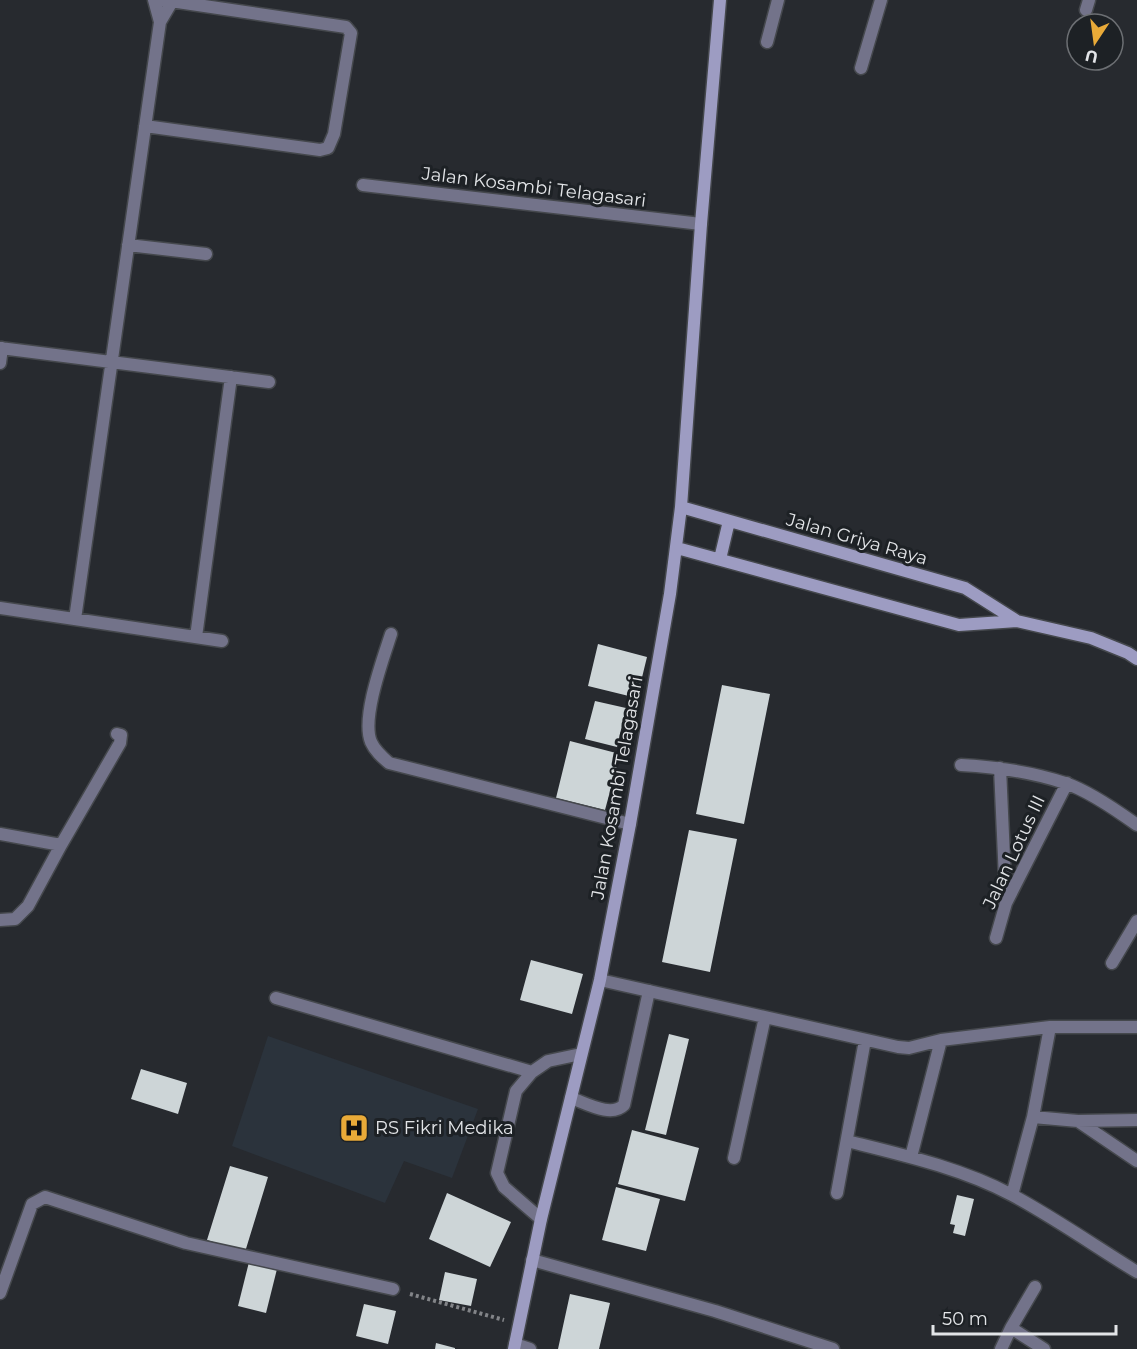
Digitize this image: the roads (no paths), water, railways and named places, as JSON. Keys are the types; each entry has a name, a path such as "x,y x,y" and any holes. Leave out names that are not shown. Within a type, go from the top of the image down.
{"main road":[{"name":"Jalan Kosambi Telagasari","path":"515,1347 541,1219 600,980 630,824 677,548 720,0"},
{"name":"Jalan Griya Raya","path":"681,507 965,588 1017,621"},
{"path":"720,559 729,520"},
{"name":"Jalan Griya Raya","path":"677,548 959,625 1017,621 1091,638 1137,658"}],"street":[{"path":"154,0 160,22"},
{"path":"75,619 112,363 128,245 145,126 160,22 170,0 348,29 351,33 334,134 328,148 320,150 145,126"},
{"path":"767,42 778,0"},
{"path":"861,68 881,0"},
{"name":"Jalan Kosambi Telagasari","path":"363,185 701,224"},
{"path":"128,245 206,254"},
{"path":"0,363 1,348 269,382"},
{"path":"195,637 231,377"},
{"path":"0,608 222,641"},
{"path":"391,634 367,721 370,741 389,763 630,824"},
{"path":"0,920 15,919 28,906 120,743 121,735 117,734"},
{"path":"961,765 1000,768 1067,783 1137,825"},
{"path":"1000,768 1006,903"},
{"name":"Jalan Lotus III","path":"996,938 1006,903 1067,783"},
{"path":"0,834 61,845"},
{"path":"1112,963 1137,921"},
{"path":"600,980 909,1048 941,1040 1050,1027 1137,1027"},
{"path":"571,1098 610,1111 618,1110 624,1105 649,991"},
{"path":"276,998 532,1072"},
{"path":"734,1158 765,1017"},
{"path":"1012,1195 1033,1117 1050,1027"},
{"path":"837,1193 865,1040"},
{"path":"911,1157 941,1040"},
{"path":"541,1219 504,1187 497,1173 516,1091 532,1072 548,1061 581,1054"},
{"path":"1033,1117 1078,1121 1137,1120"},
{"path":"1078,1121 1137,1161"},
{"path":"847,1141 911,1157 980,1180 1012,1195 1137,1272"},
{"path":"0,1293 32,1204 45,1197 186,1243 393,1289"},
{"path":"532,1260 715,1311 833,1349"},
{"path":"1001,1349 1035,1287"},
{"path":"1011,1328 1044,1349"},
{"path":"515,1347 530,1349"}],"place":[{"name":"RS Fikri Medika","path":"354,1128"}]}
